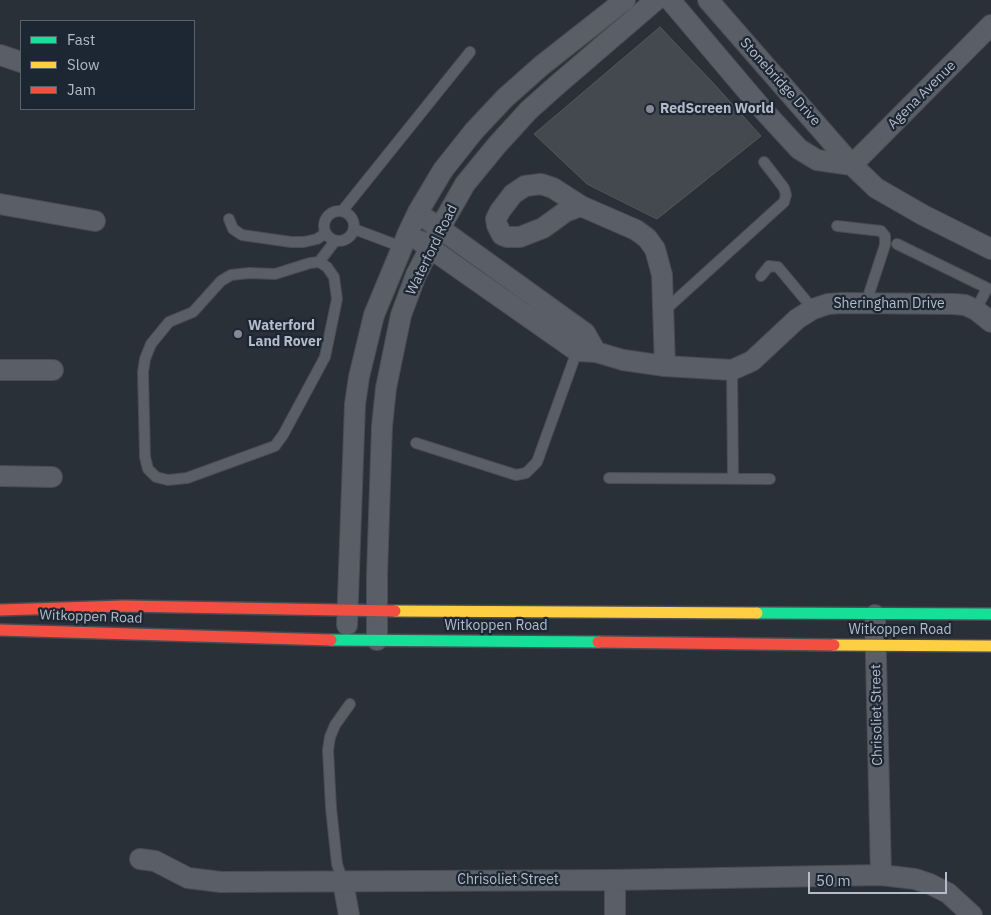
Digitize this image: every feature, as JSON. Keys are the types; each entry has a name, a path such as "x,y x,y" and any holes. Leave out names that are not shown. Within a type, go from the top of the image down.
{"main road":[{"name":"Witkoppen Road","path":"0,610 124,606 347,611 875,615 991,614"},
{"name":"Witkoppen Road","path":"0,630 347,640 991,646"}],"street":[{"name":"Waterford Road","path":"347,640 355,404 359,377 374,315 405,240 418,212 444,170 474,131 505,98 541,66 625,0"},
{"name":"Waterford Road","path":"376,640 382,426 386,388 401,315 416,276 429,248 465,184 497,145 529,110 656,0"},
{"path":"670,0 728,69 800,149 817,160 852,164"},
{"name":"Stonebridge Drive","path":"708,0 852,164 876,188 991,250"},
{"name":"Agena Avenue","path":"852,164 991,24"},
{"path":"728,69 750,49"},
{"path":"0,55 20,62"},
{"path":"541,66 557,85"},
{"path":"0,204 95,221"},
{"path":"581,206 636,230 652,243 662,275 665,366"},
{"path":"418,212 585,333 587,352"},
{"name":"Sheringham Drive","path":"405,240 429,248 587,352 623,360 665,366 732,370 752,361 798,319 813,309 828,304 938,302 965,305 983,316"},
{"path":"0,370 53,370"},
{"path":"0,476 52,477"},
{"name":"Chrisoliet Street","path":"875,615 881,875"},
{"name":"Chrisoliet Street","path":"140,859 155,861 180,876 198,881 221,882 615,880 881,875 915,879 930,884 948,893 972,915"},
{"path":"615,880 616,915"},
{"path":"344,882 349,915"}],"lane":[{"path":"335,241 326,233 324,228 326,216 331,212 343,210 470,52"},
{"path":"664,311 784,202 786,195 784,188 764,162"},
{"path":"320,262 327,267 334,277 337,299 325,357 284,435 276,446 187,478 168,480 156,476 148,469 145,457 143,372 145,359 151,344 169,322 183,318 193,312 220,280 231,275 249,272 276,274 310,263 320,262 335,241 347,239 354,229 352,218 343,210"},
{"path":"229,219 232,229 242,235 304,242 317,239 326,233"},
{"path":"837,226 881,231 885,236 885,245 866,303"},
{"path":"354,229 405,240"},
{"path":"897,244 989,289 983,316"},
{"path":"761,276 769,266 778,267 813,309"},
{"path":"416,443 516,475 526,474 537,462 587,352"},
{"path":"732,370 733,478"},
{"path":"608,478 770,479"},
{"path":"344,882 337,864 331,808 328,750 335,724 350,704"}],"building":[{"name":"RedScreen World","path":"660,27 761,136 657,219 587,184 534,134"}],"traffic: fast":[{"path":"757,613 991,614"},
{"path":"331,640 598,642"}],"traffic: slow":[{"path":"395,611 757,613"},
{"path":"834,645 991,646"}],"traffic: jam":[{"path":"0,610 124,606 395,611"},
{"path":"0,630 331,640"},
{"path":"598,642 834,645"}],"place":[{"name":"RedScreen World","path":"650,109"},
{"name":"Waterford Land Rover","path":"238,334"}]}
